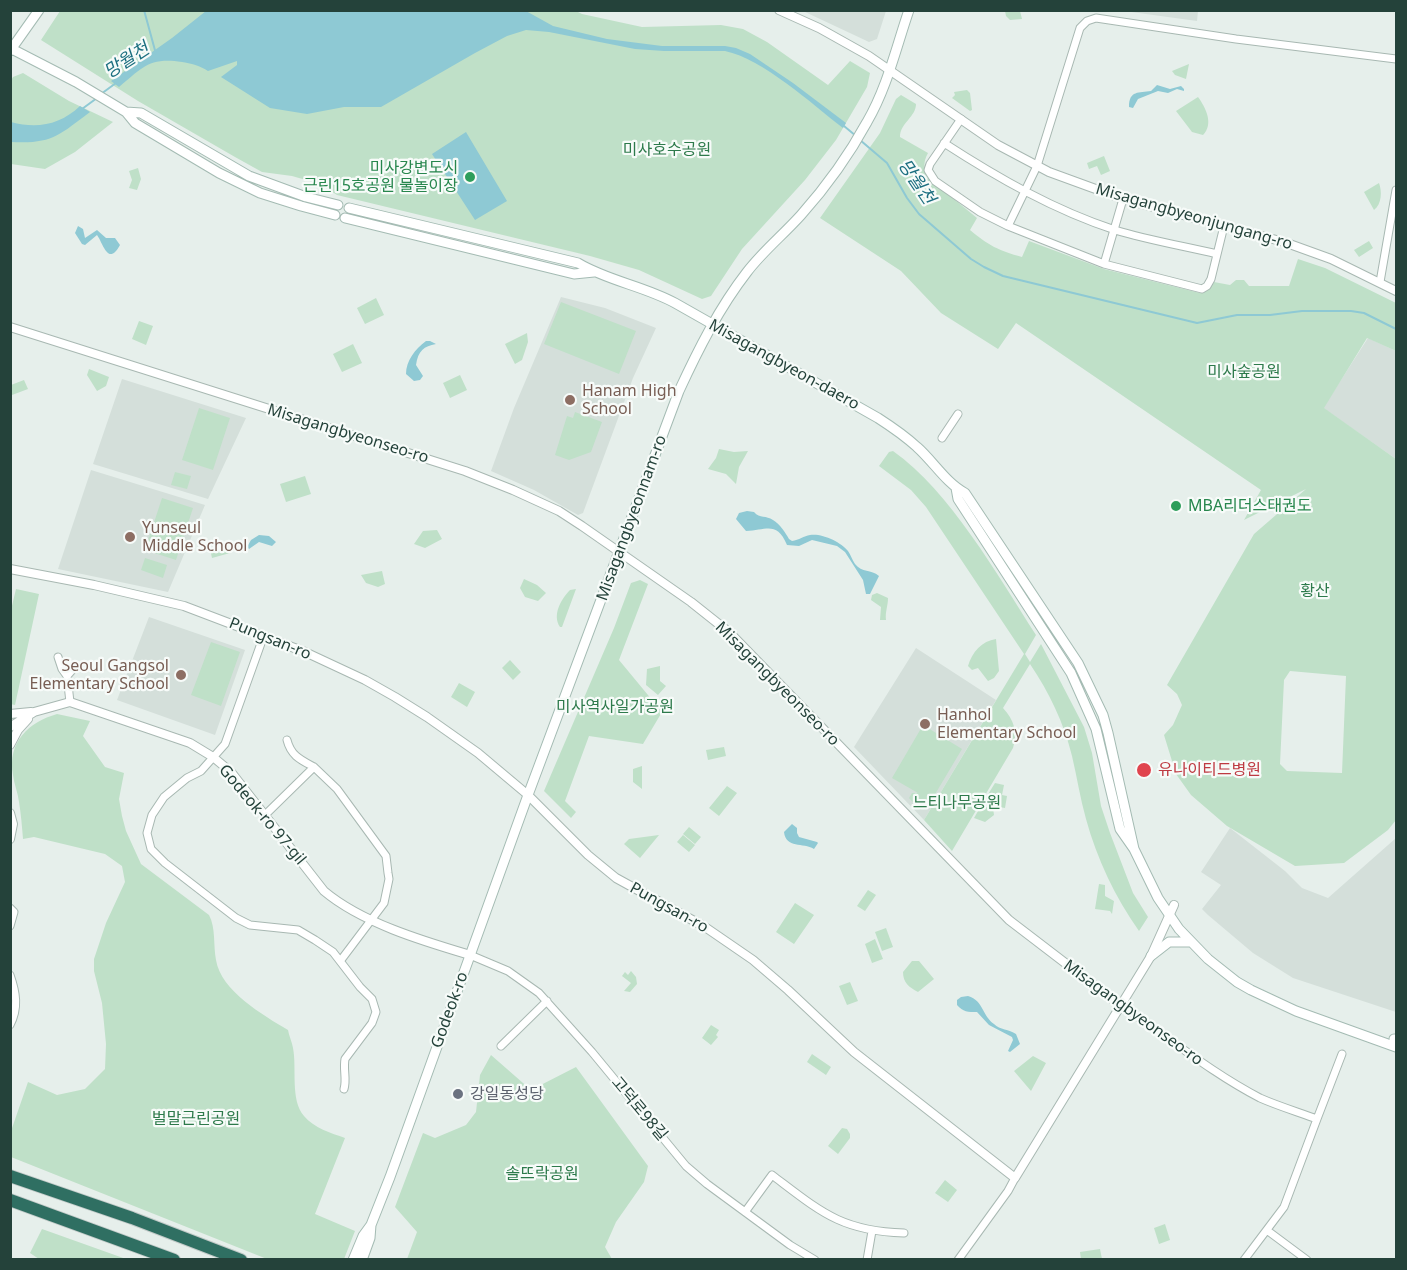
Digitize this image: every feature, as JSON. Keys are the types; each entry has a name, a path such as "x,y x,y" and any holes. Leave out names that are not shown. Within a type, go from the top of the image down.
{"highway":[{"path":"10,1176 132,1218 241,1260"},
{"path":"10,1200 174,1260"}],"main road":[{"path":"39,10 11,49 76,82 126,112 135,123 219,173 276,199 336,210"},
{"name":"Misagangbyeonnam-ro","path":"528,795 679,391 701,344 748,272 800,216 849,151 867,122 890,69 909,10"},
{"name":"Misagangbyeon-daero","path":"349,208 578,263 594,272 665,297 894,428 917,447 956,488 958,500 1060,654 1096,729 1120,829 1134,849 1158,898 1172,910 1191,942 1208,959 1251,990 1296,1011 1370,1038 1396,1041"},
{"name":"Misagangbyeon-daero","path":"345,218 574,274 594,272"},
{"name":"Godeok-ro","path":"363,1260 370,1238 371,1225 528,795"},
{"path":"1151,956 1169,942 1191,942"},
{"name":"Godeok-ro","path":"353,1260 363,1236 371,1225"}],"street":[{"name":"Misagangbyeonjungang-ro","path":"778,10 819,28 890,69 998,145 1037,166 1123,200 1292,244 1331,259 1396,291"},
{"path":"1008,226 1037,166 1080,28 1087,21 1096,18 1236,39 1396,59"},
{"path":"962,119 928,170 931,176 980,212 1008,226 1104,264 1202,289 1211,279 1224,226"},
{"path":"944,143 990,173 1025,192 1114,230 1217,254"},
{"path":"1380,282 1396,190"},
{"path":"1104,264 1123,200"},
{"name":"Misagangbyeonseo-ro","path":"10,327 465,471 559,511 692,602 730,633 788,690 920,830 1009,920 1120,1005 1226,1079 1262,1098 1317,1119"},
{"path":"942,438 958,414"},
{"name":"Pungsan-ro","path":"10,569 94,585 184,606 264,635 340,668 427,717 478,753 528,795 601,867 635,890 705,927 753,960 854,1052 1015,1178"},
{"path":"264,635 225,744 201,771 187,778 164,797 152,815 147,832 151,849 165,863 236,918 250,925 298,930 333,952 372,999 376,1012 372,1023 345,1059 344,1089"},
{"path":"10,714 34,712 70,702 67,676 58,657"},
{"path":"67,676 74,668"},
{"name":"Godeok-ro 97-gil","path":"70,702 190,743 213,757 231,772 324,891 338,903 370,920 470,955"},
{"path":"10,727 34,712"},
{"path":"10,745 18,730 34,712"},
{"path":"287,741 290,750 299,759 314,767 337,789 386,856 389,879 384,903 341,960"},
{"path":"265,815 314,767"},
{"path":"10,813 13,824 10,839"},
{"path":"10,908 14,912 10,926"},
{"path":"958,1260 1008,1191 1151,956 1172,910"},
{"name":"고덕로98길","path":"470,955 508,970 547,1001 686,1166 790,1245 815,1260"},
{"path":"10,975 16,991 16,1005 10,1025"},
{"path":"501,1046 547,1001"},
{"path":"1244,1260 1284,1207 1342,1054"},
{"path":"745,1212 772,1175 829,1216 857,1228 904,1233"},
{"path":"867,1260 872,1231"},
{"path":"1268,1231 1307,1260"}],"shaded area":[{"path":"886,10 877,39 869,42 803,11"},
{"path":"1124,11 1198,11 1197,21"},
{"name":"Hanam High School","path":"561,297 605,308 656,328 633,378 583,513 578,515 534,490 491,471 514,408"},
{"path":"1368,338 1396,351 1396,459 1323,408"},
{"path":"122,379 246,418 208,499 93,464"},
{"name":"Yunseul Middle School","path":"91,470 205,505 168,592 58,569"},
{"name":"Seoul Gangsol Elementary School","path":"149,617 245,650 215,735 117,700"},
{"name":"Hanhol Elementary School","path":"916,648 996,700 924,820 854,747"},
{"path":"1230,828 1285,871 1302,888 1328,898 1396,838 1396,1012 1293,978 1253,953 1202,909 1221,885 1201,872"}],"green space":[{"name":"미사호수공원","path":"574,10 582,14 642,27 721,25 743,29 767,42 828,85 850,61 870,73 867,87 836,140 805,180 742,249 711,296 702,299 639,270 590,256 337,195 320,184 292,176 262,172 138,101 41,40 60,11"},
{"path":"1005,11 1020,11 1022,19 1010,20"},
{"path":"1189,64 1186,79 1175,75 1172,71"},
{"path":"23,73 69,101 113,122 75,152 45,169 11,164 10,82 13,77"},
{"path":"967,90 970,93 972,110 970,111 952,98 955,95 954,92"},
{"path":"901,95 916,104 914,113 903,128 900,137 928,153 924,165 927,177 977,218 970,230 1000,250 1022,257 1029,241 1104,269 1200,293 1208,290 1214,282 1230,285 1236,280 1244,280 1249,286 1289,286 1298,259 1325,268 1396,303 1396,351 1367,338 1324,408 1396,459 1396,820 1388,830 1344,863 1295,866 1227,826 1191,795 1176,774 1164,735 1173,725 1182,705 1177,694 1167,685 1254,534 1306,489 1244,520 1261,490 1016,323 998,349 941,313 901,271 820,218 880,133 896,99","holes":["1290,671 1346,676 1342,773 1287,771 1280,764 1284,680"]},
{"path":"1198,97 1204,106 1208,121 1203,135 1192,132 1176,111"},
{"path":"1104,156 1110,171 1101,175 1097,166 1089,169 1087,163"},
{"path":"138,168 141,179 137,190 129,188 132,180 129,171"},
{"path":"1379,183 1381,197 1374,210 1364,192"},
{"path":"1369,241 1373,248 1359,257 1354,250"},
{"path":"376,298 384,315 365,324 357,308"},
{"path":"561,302 636,331 619,374 544,344"},
{"path":"139,321 153,326 146,345 132,339"},
{"path":"527,333 528,342 522,360 515,364 505,344"},
{"path":"353,344 362,363 342,372 333,354"},
{"path":"89,369 109,377 106,386 97,391 87,375"},
{"path":"460,375 467,390 450,398 443,383"},
{"path":"24,380 28,389 12,395 11,385"},
{"path":"199,408 230,418 213,470 182,460"},
{"path":"575,412 602,422 591,452 569,460 555,455 567,416 573,418"},
{"path":"719,449 734,452 748,451 739,467 736,484 726,474 708,469"},
{"name":"느티나무공원","path":"893,451 934,488 972,536 1036,635 1025,654 1030,662 1041,644 1084,727 1092,753 1101,806 1110,833 1133,893 1148,917 1139,931 1122,905 1101,863 1090,834 1065,732 1050,697 1030,664 1003,708 1014,726 1013,748 952,851 924,820 1024,654 926,507 911,490 879,466 889,452"},
{"path":"175,472 191,476 187,489 171,485"},
{"path":"305,476 311,494 286,502 280,484"},
{"path":"162,498 193,508 176,560 145,550"},
{"path":"437,530 442,539 425,548 414,544 423,531"},
{"path":"227,544 230,553 212,558 210,549"},
{"path":"145,558 167,565 163,578 141,570"},
{"path":"382,571 385,584 378,587 366,583 361,575"},
{"path":"524,579 537,585 546,593 538,601 525,597 520,588"},
{"name":"미사역사일가공원","path":"640,580 648,584 619,660 662,712 643,744 589,736 565,801 576,812 571,818 544,791 631,583"},
{"path":"16,589 39,594 15,705 10,704 10,614"},
{"path":"576,589 562,627 560,627 557,617 559,607 570,590"},
{"path":"877,593 888,598 886,620 880,620 881,607 871,600 872,595"},
{"path":"996,639 999,671 994,678 988,681 978,668 972,670 968,666 978,648"},
{"path":"211,642 240,652 221,706 191,695"},
{"path":"510,660 521,672 513,680 502,668"},
{"path":"660,666 660,681 666,686 658,695 646,685 647,669"},
{"path":"459,683 475,692 467,707 451,697"},
{"name":"벌말근린공원","path":"57,714 90,721 83,736 105,767 124,773 119,799 122,816 126,831 141,864 209,915 214,931 216,960 226,982 244,1001 288,1030 294,1056 295,1093 304,1116 323,1130 345,1138 315,1214 355,1231 344,1259 267,1259 11,1157 11,1131 28,1082 57,1095 85,1089 105,1069 106,1044 102,1003 94,971 94,959 106,923 125,882 122,866 105,854 34,837 23,839 13,775 13,753 22,735 29,728"},
{"path":"923,725 962,749 929,804 920,810 909,798 912,793 918,793 892,778"},
{"path":"724,747 726,756 708,760 706,750"},
{"path":"642,766 642,789 633,782 633,769"},
{"path":"995,783 1004,785 1002,795 1007,796 1005,808 982,804"},
{"path":"727,786 737,793 719,816 709,808"},
{"path":"981,806 993,808 994,815 985,822 974,818"},
{"path":"689,827 701,837 695,844 683,834"},
{"path":"659,835 640,858 624,844 629,839"},
{"path":"683,835 695,845 689,852 677,842"},
{"path":"1099,884 1105,885 1105,896 1114,901 1112,914 1110,911 1095,909"},
{"path":"868,890 876,895 865,911 857,906"},
{"path":"795,903 814,915 794,944 776,932"},
{"path":"886,928 893,947 882,951 875,932"},
{"path":"875,939 883,959 872,963 865,944"},
{"path":"912,961 919,961 934,979 918,992 907,984 903,976 903,972"},
{"path":"631,971 636,977 637,984 630,992 624,991 631,983 622,976 625,972 628,975"},
{"path":"850,982 858,1001 847,1005 839,986"},
{"path":"711,1025 719,1030 716,1035 718,1037 711,1045 702,1038"},
{"path":"812,1054 831,1067 826,1075 807,1062"},
{"name":"솔뜨락공원","path":"491,1055 531,1090 576,1067 648,1166 644,1182 616,1222 605,1247 612,1259 407,1259 417,1232 395,1207 423,1133 435,1138 466,1125 476,1112 480,1075"},
{"path":"1033,1056 1046,1063 1031,1091 1014,1071"},
{"path":"842,1128 847,1129 850,1138 838,1154 828,1146"},
{"path":"945,1180 957,1190 948,1202 935,1193"},
{"path":"1165,1224 1170,1240 1159,1244 1154,1228"},
{"path":"42,1229 126,1259 39,1259 30,1253"},
{"path":"1100,1249 1102,1259 1081,1259 1080,1252"}],"water":[{"path":"206,11 526,11 553,26 607,39 662,46 736,48 750,54 793,83 846,123 843,128 771,73 755,63 725,51 635,49 549,32 526,30 507,36 381,107 344,107 307,114 270,108 221,77 237,65 237,61 208,71 188,63 161,61 134,74 119,87 111,81"},
{"path":"1157,85 1170,89 1181,86 1184,91 1177,89 1168,93 1158,91 1138,99 1133,108 1129,107 1133,95 1151,91"},
{"name":"망월천","path":"80,106 90,112 62,133 36,142 11,142 11,122 30,125 48,124 64,118"},
{"name":"미사강변도시 근린15호공원 물놀이장","path":"466,132 507,201 475,220 432,154"},
{"path":"78,226 83,229 85,238 97,230 106,238 115,238 120,245 116,251 109,254 97,235 85,245 82,244 75,233"},
{"path":"426,341 436,344 425,348 418,356 416,365 423,376 420,380 414,381 406,374 409,360"},
{"path":"747,511 776,522 792,541 815,535 841,544 858,567 879,576 870,594 866,594 863,580 845,552 837,546 812,540 799,546 787,545 783,537 775,530 746,531 736,519 739,513"},
{"path":"259,535 269,536 276,542 272,546 259,542 249,549 247,547 251,540"},
{"path":"792,824 797,828 799,837 818,843 814,849 788,841 784,832"},
{"path":"968,996 977,1001 996,1026 1016,1034 1020,1044 1010,1052 1008,1051 1012,1037 989,1025 977,1012 966,1011 957,1005 957,1000"}],"waterway":[{"path":"144,10 156,54"},
{"name":"망월천","path":"101,94 116,83"},
{"name":"망월천","path":"82,109 97,98"},
{"name":"망월천","path":"844,126 856,136"},
{"name":"망월천","path":"860,140 887,163 919,214 971,259 1003,276 1197,323 1237,315 1351,311 1364,313 1396,329"}],"place":[{"name":"미사강변도시 근린15호공원 물놀이장","path":"470,177"},
{"name":"Hanam High School","path":"570,400"},
{"name":"MBA리더스태권도","path":"1176,506"},
{"name":"Yunseul Middle School","path":"130,537"},
{"name":"Seoul Gangsol Elementary School","path":"181,675"},
{"name":"Hanhol Elementary School","path":"925,724"},
{"name":"유나이티드병원","path":"1144,770"},
{"name":"강일동성당","path":"458,1094"}],"park label":[{"name":"미사숲공원","path":"1244,372"},
{"name":"황산","path":"1315,591"}]}
